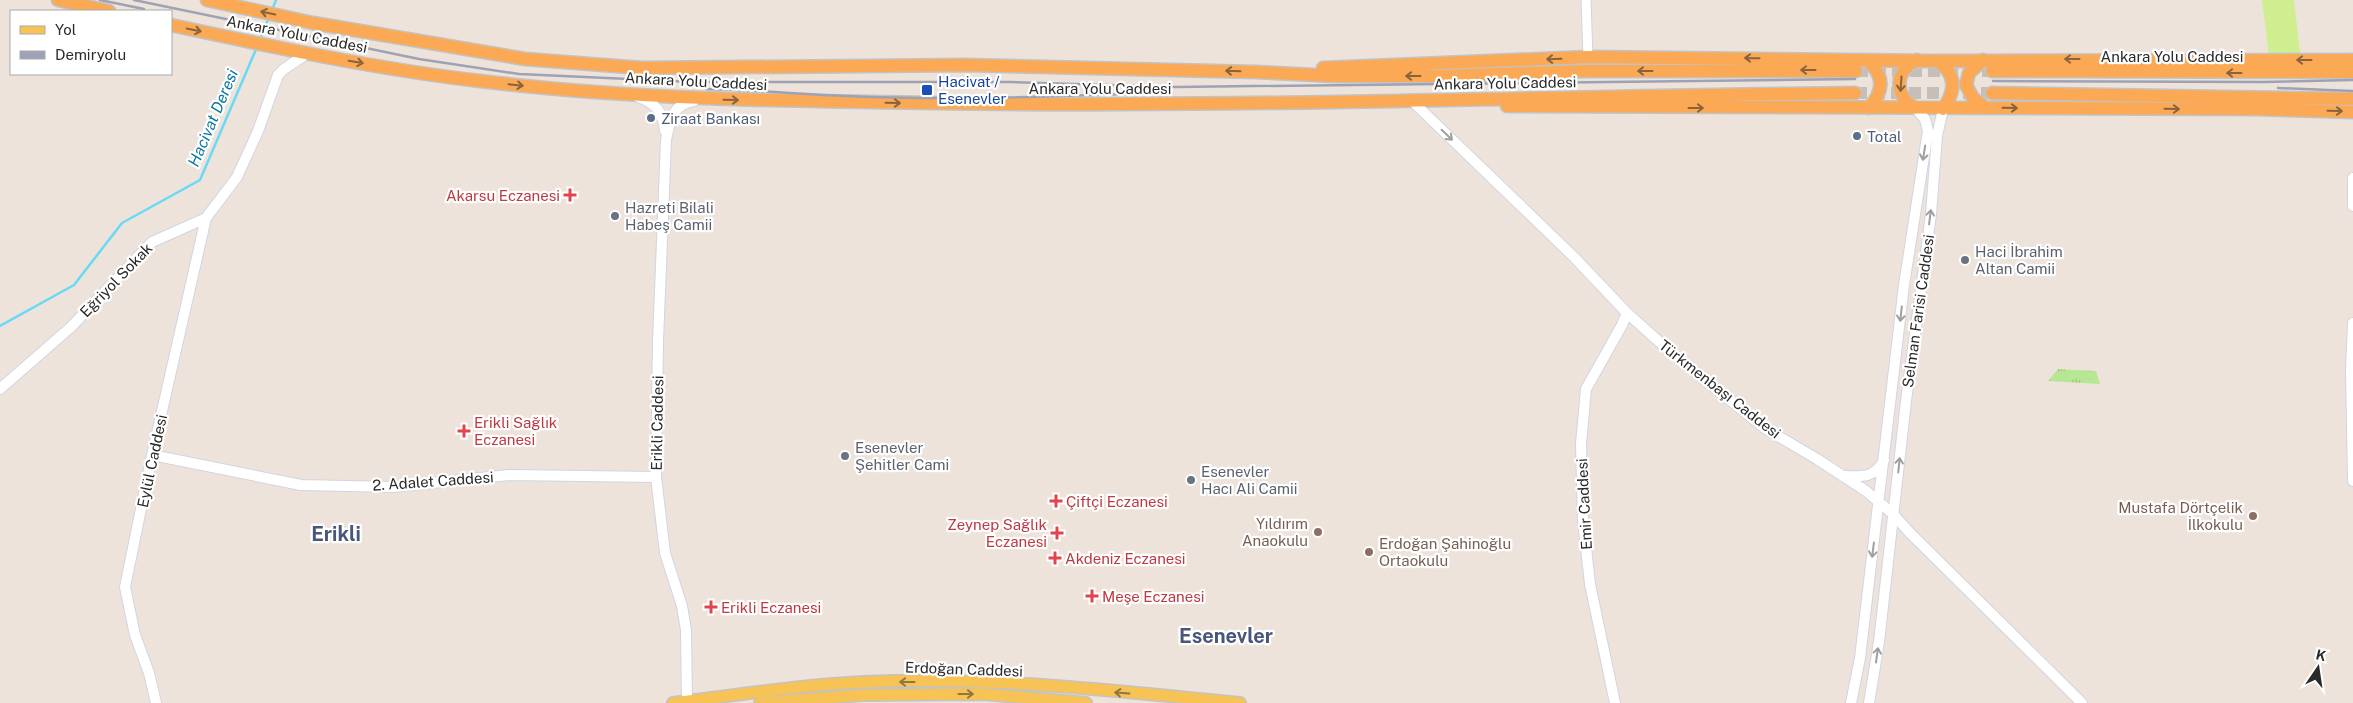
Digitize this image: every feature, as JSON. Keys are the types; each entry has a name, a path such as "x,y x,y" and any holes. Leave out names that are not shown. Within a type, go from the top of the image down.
{"highway":[{"path":"58,0 104,10"},
{"name":"Ankara Yolu Caddesi","path":"207,0 313,23 525,59 642,68 966,65 1255,72 1334,76 1586,71 1856,71"},
{"name":"Ankara Yolu Caddesi","path":"172,25 411,72 479,81 628,95 705,99 1099,106 1855,93"},
{"path":"1255,72 1588,57 1937,61 2353,60"},
{"path":"1867,60 1879,73 1882,82 1879,94 1869,108"},
{"path":"1915,108 1907,103 1901,95 1900,83 1905,67 1917,60"},
{"path":"1982,60 1970,73 1966,85 1973,98 1986,108"},
{"path":"1937,61 1947,69 1954,85 1953,92 1943,109"},
{"name":"Ankara Yolu Caddesi","path":"1992,71 2353,72"},
{"path":"1992,93 2353,100"},
{"path":"1437,101 1524,108 1986,108 2353,112"}],"main road":[{"name":"Eğriyol Sokak","path":"0,389 70,327 152,242 206,218 237,177 258,131 278,75 308,53"},
{"path":"628,95 654,104 660,111 666,140"},
{"path":"666,140 669,124 678,106 705,99"},
{"name":"Türkmenbaşı Caddesi","path":"1412,101 1574,257 1626,312 1673,354 1766,429 1844,476 1894,514 1910,533 2082,703"},
{"name":"Selman Farisi Caddesi","path":"1851,703 1860,658 1880,502 1904,285 1928,130 1924,119 1915,108"},
{"name":"Selman Farisi Caddesi","path":"1869,703 1931,214 1937,136 1943,109"},
{"name":"Erikli Caddesi","path":"666,140 658,331 656,477 665,553 679,592 684,622 687,702"},
{"path":"2353,178 2353,206"},
{"name":"Eylül Caddesi","path":"156,703 149,673 136,634 125,587 152,455 206,218"},
{"name":"Emir Caddesi","path":"1615,703 1590,584 1583,521 1581,444 1586,390 1622,325 1626,312"},
{"path":"2353,323 2350,370 2353,481"},
{"name":"2. Adalet Caddesi","path":"152,455 301,485 394,487 509,475 656,477"},
{"path":"1844,476 1864,477 1873,475 1879,469 1885,457"},
{"name":"Erdoğan Caddesi","path":"673,703 763,692 874,682 984,682 1240,703"},
{"name":"Erdoğan Caddesi","path":"760,703 863,694 965,694 1086,703"}],"street":[{"path":"1586,0 1588,57"}],"green space":[{"path":"2262,0 2294,0 2300,53 2269,56"},
{"path":"2058,369 2096,371 2100,384 2048,381"}],"waterway":[{"name":"Hacivat Deresi","path":"272,10 276,0"},
{"name":"Hacivat Deresi","path":"260,40 269,17"},
{"name":"Hacivat Deresi","path":"0,326 74,285 122,223 200,180 257,47"}],"tunnel":[{"path":"1856,71 1992,71"},
{"path":"1855,93 1992,93"}],"railway":[{"path":"100,0 144,9"},
{"path":"134,0 419,59 519,74 695,82 1011,82 1176,87 1855,79"},
{"path":"1993,81 2263,82 2353,80"},
{"path":"2278,88 2353,91"},
{"path":"706,89 925,98 1163,93"}],"place":[{"name":"Hacivat / Esenevler","path":"927,90"},
{"name":"Ziraat Bankası","path":"651,118"},
{"name":"Total","path":"1857,136"},
{"name":"Akarsu Eczanesi","path":"570,195"},
{"name":"Hazreti Bilali Habeş Camii","path":"615,216"},
{"name":"Haci İbrahim Altan Camii","path":"1965,260"},
{"name":"Erikli Sağlık Eczanesi","path":"464,431"},
{"name":"Esenevler Şehitler Cami","path":"845,456"},
{"name":"Esenevler Hacı Ali Camii","path":"1191,480"},
{"name":"Çiftçi Eczanesi","path":"1056,501"},
{"name":"Mustafa Dörtçelik İlkokulu","path":"2253,516"},
{"name":"Yıldırım Anaokulu","path":"1318,532"},
{"name":"Zeynep Sağlık Eczanesi","path":"1057,533"},
{"name":"Erdoğan Şahinoğlu Ortaokulu","path":"1369,552"},
{"name":"Akdeniz Eczanesi","path":"1055,558"},
{"name":"Meşe Eczanesi","path":"1092,596"},
{"name":"Erikli Eczanesi","path":"711,607"}],"district":[{"name":"Erikli","path":"336,534"},
{"name":"Esenevler","path":"1226,636"}]}
